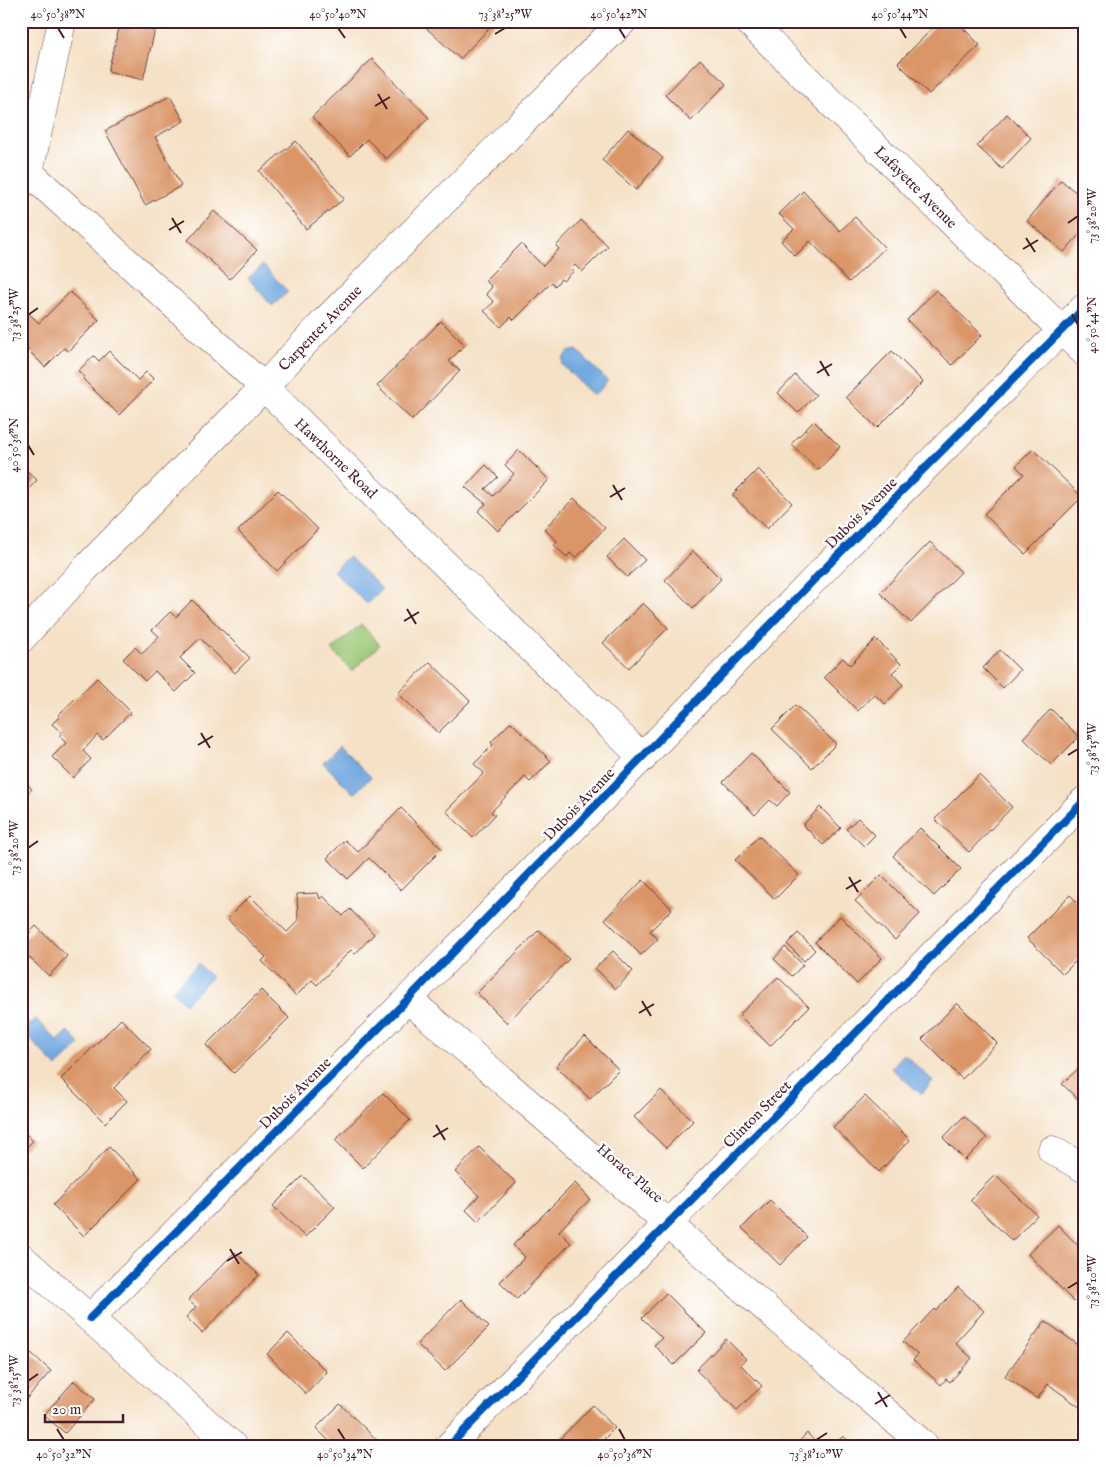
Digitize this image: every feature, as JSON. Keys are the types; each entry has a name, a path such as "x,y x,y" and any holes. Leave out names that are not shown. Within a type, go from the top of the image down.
{"street":[{"path":"25,169 62,21"},
{"name":"Carpenter Avenue","path":"21,640 85,569 264,387 323,323 623,21"},
{"name":"Lafayette Avenue","path":"748,21 1085,353"},
{"name":"Hawthorne Road","path":"25,169 264,387 643,758"},
{"name":"Dubois Avenue","path":"90,1318 408,999 834,559 1085,307"},
{"name":"Clinton Street","path":"449,1446 1085,800"},
{"name":"Horace Place","path":"408,999 925,1446"},
{"path":"1052,1150 1085,1169"},
{"path":"21,1257 233,1446"}],"green space":[{"path":"361,624 380,645 352,671 332,650"}],"water":[{"path":"263,265 288,292 272,306 248,278"},
{"path":"577,350 608,381 594,396 562,365 563,357 568,352"},
{"path":"348,556 382,589 367,604 333,571"},
{"path":"340,746 371,777 354,794 323,763"},
{"path":"198,964 212,977 185,1004 172,991"},
{"path":"35,1018 58,1041 68,1031 80,1044 57,1067 22,1031"},
{"path":"904,1054 933,1081 921,1094 891,1068"}],"building":[{"path":"121,21 157,21 143,80 108,71"},
{"path":"427,21 492,21 494,23 460,59 423,25"},
{"path":"940,21 956,21 980,45 929,94 898,63"},
{"path":"372,59 429,118 386,159 367,139 350,156 312,117"},
{"path":"700,59 726,84 691,121 665,95"},
{"path":"170,96 184,121 155,137 181,186 145,205 105,131"},
{"path":"1007,114 1031,138 1002,169 977,146"},
{"path":"628,129 663,158 636,190 602,160"},
{"path":"296,141 344,199 306,229 259,171"},
{"path":"1061,180 1085,200 1085,213 1079,220 1085,225 1085,228 1064,252 1027,221"},
{"path":"803,191 840,231 855,217 885,248 849,282 810,241 795,256 781,241 794,229 779,214"},
{"path":"214,211 257,250 230,279 188,240"},
{"path":"581,220 608,246 582,272 575,265 571,269 574,271 563,281 561,279 555,286 552,282 514,320 511,317 501,327 484,311 494,302 486,294 492,287 485,280 521,244 543,266 559,249 556,246"},
{"path":"936,290 982,335 952,365 907,320"},
{"path":"70,292 99,320 68,351 64,348 45,367 21,343 21,308 39,323"},
{"path":"441,321 465,345 449,361 460,371 412,420 377,386"},
{"path":"109,351 138,380 146,372 154,379 119,415 83,379 85,377 78,371 94,356 99,361"},
{"path":"892,351 923,382 877,428 846,397"},
{"path":"795,375 816,395 798,413 778,393"},
{"path":"814,421 840,447 818,470 791,444"},
{"path":"1033,449 1082,497 1025,554 984,514 1024,474 1016,466"},
{"path":"519,450 549,480 498,531 478,511 486,504 465,487 486,465 498,477 485,489 493,496 514,474 505,465"},
{"path":"21,465 37,480 22,496 29,502 21,511"},
{"path":"758,469 792,503 767,529 732,495"},
{"path":"278,490 318,529 277,571 238,531"},
{"path":"574,498 605,528 576,558 570,553 567,557 554,545 557,541 544,529"},
{"path":"624,539 645,560 627,577 607,557"},
{"path":"930,542 961,572 911,623 880,593"},
{"path":"693,551 721,579 693,608 665,580"},
{"path":"192,600 250,658 235,673 200,638 180,658 195,673 176,692 155,671 145,681 123,659 135,647 142,654 159,636 152,630 170,612 176,617"},
{"path":"643,603 668,628 629,668 603,643"},
{"path":"876,639 901,664 892,673 903,685 885,704 874,694 858,711 824,677 843,658 850,665"},
{"path":"1000,650 1020,670 1003,688 983,668"},
{"path":"430,662 470,701 438,733 398,693"},
{"path":"97,678 131,712 103,740 97,735 83,751 91,759 73,778 52,757 66,743 59,736 62,733 52,724 60,716 58,715"},
{"path":"796,705 836,744 812,768 772,729"},
{"path":"1051,709 1079,737 1051,765 1023,738"},
{"path":"511,722 551,761 530,782 525,777 491,812 495,815 473,838 446,811 484,773 474,764 493,745 491,742"},
{"path":"751,753 790,792 777,806 770,800 755,815 723,782"},
{"path":"979,775 1012,807 969,852 935,819"},
{"path":"21,779 32,789 21,800"},
{"path":"820,807 841,828 823,845 803,825"},
{"path":"401,808 442,849 401,890 369,858 348,879 327,858 345,840 358,852"},
{"path":"858,818 875,835 864,846 846,829"},
{"path":"920,828 961,869 934,896 893,856"},
{"path":"759,836 799,875 775,899 735,860"},
{"path":"881,875 920,914 895,940 855,901"},
{"path":"643,880 672,909 650,931 658,939 641,955 605,919"},
{"path":"318,893 320,899 323,896 343,916 350,909 374,934 355,954 351,950 317,985 312,980 296,996 262,961 266,957 227,919 250,896 287,932 298,921 297,894"},
{"path":"1070,895 1085,910 1085,962 1080,957 1063,974 1027,938"},
{"path":"840,916 882,958 857,984 815,942"},
{"path":"36,926 67,956 49,976 21,950 21,942"},
{"path":"539,930 569,959 507,1023 477,993"},
{"path":"798,933 815,950 804,961 787,944"},
{"path":"785,947 803,965 792,976 774,959"},
{"path":"613,951 633,971 616,989 595,968"},
{"path":"778,977 809,1007 770,1046 739,1015"},
{"path":"261,990 289,1018 234,1073 206,1045"},
{"path":"957,1003 997,1043 962,1079 922,1039"},
{"path":"121,1019 151,1049 114,1088 127,1101 105,1123 61,1079"},
{"path":"585,1036 619,1070 590,1099 556,1066"},
{"path":"1085,1062 1085,1106 1062,1084"},
{"path":"661,1090 693,1121 666,1148 634,1117"},
{"path":"383,1093 410,1120 363,1168 335,1140"},
{"path":"865,1096 910,1140 879,1172 833,1127"},
{"path":"964,1116 987,1138 965,1160 943,1138"},
{"path":"21,1129 33,1141 21,1152"},
{"path":"109,1147 141,1179 84,1236 53,1205"},
{"path":"479,1147 516,1183 478,1222 466,1210 479,1196 455,1172"},
{"path":"995,1175 1037,1215 1012,1241 970,1200"},
{"path":"303,1176 335,1207 305,1237 273,1206"},
{"path":"575,1183 590,1199 559,1231 571,1243 517,1299 500,1282 525,1257 513,1245"},
{"path":"770,1200 807,1237 780,1265 742,1228"},
{"path":"1058,1225 1085,1253 1085,1292 1074,1302 1028,1254"},
{"path":"235,1252 259,1275 202,1333 186,1317 196,1307 188,1300"},
{"path":"958,1287 984,1311 955,1343 972,1358 950,1382 946,1379 941,1385 913,1360 918,1355 903,1342"},
{"path":"666,1293 706,1333 674,1365 654,1345 662,1338 642,1318"},
{"path":"461,1299 489,1327 445,1371 417,1344"},
{"path":"1045,1321 1077,1344 1076,1346 1085,1353 1085,1411 1048,1384 1037,1399 1005,1376"},
{"path":"288,1333 327,1372 306,1394 267,1354"},
{"path":"726,1339 746,1359 740,1364 762,1386 737,1410 696,1370"},
{"path":"31,1353 51,1371 21,1405 21,1364"},
{"path":"74,1381 95,1399 65,1433 44,1415"},
{"path":"340,1404 378,1441 373,1446 334,1446 316,1428"},
{"path":"593,1405 615,1428 597,1446 553,1446"},
{"path":"807,1433 819,1446 795,1446"},
{"path":"843,1436 854,1446 834,1446"}],"cycle path":[{"path":"90,1318 408,999 834,559 1085,307"},
{"path":"449,1446 1085,800"}]}
